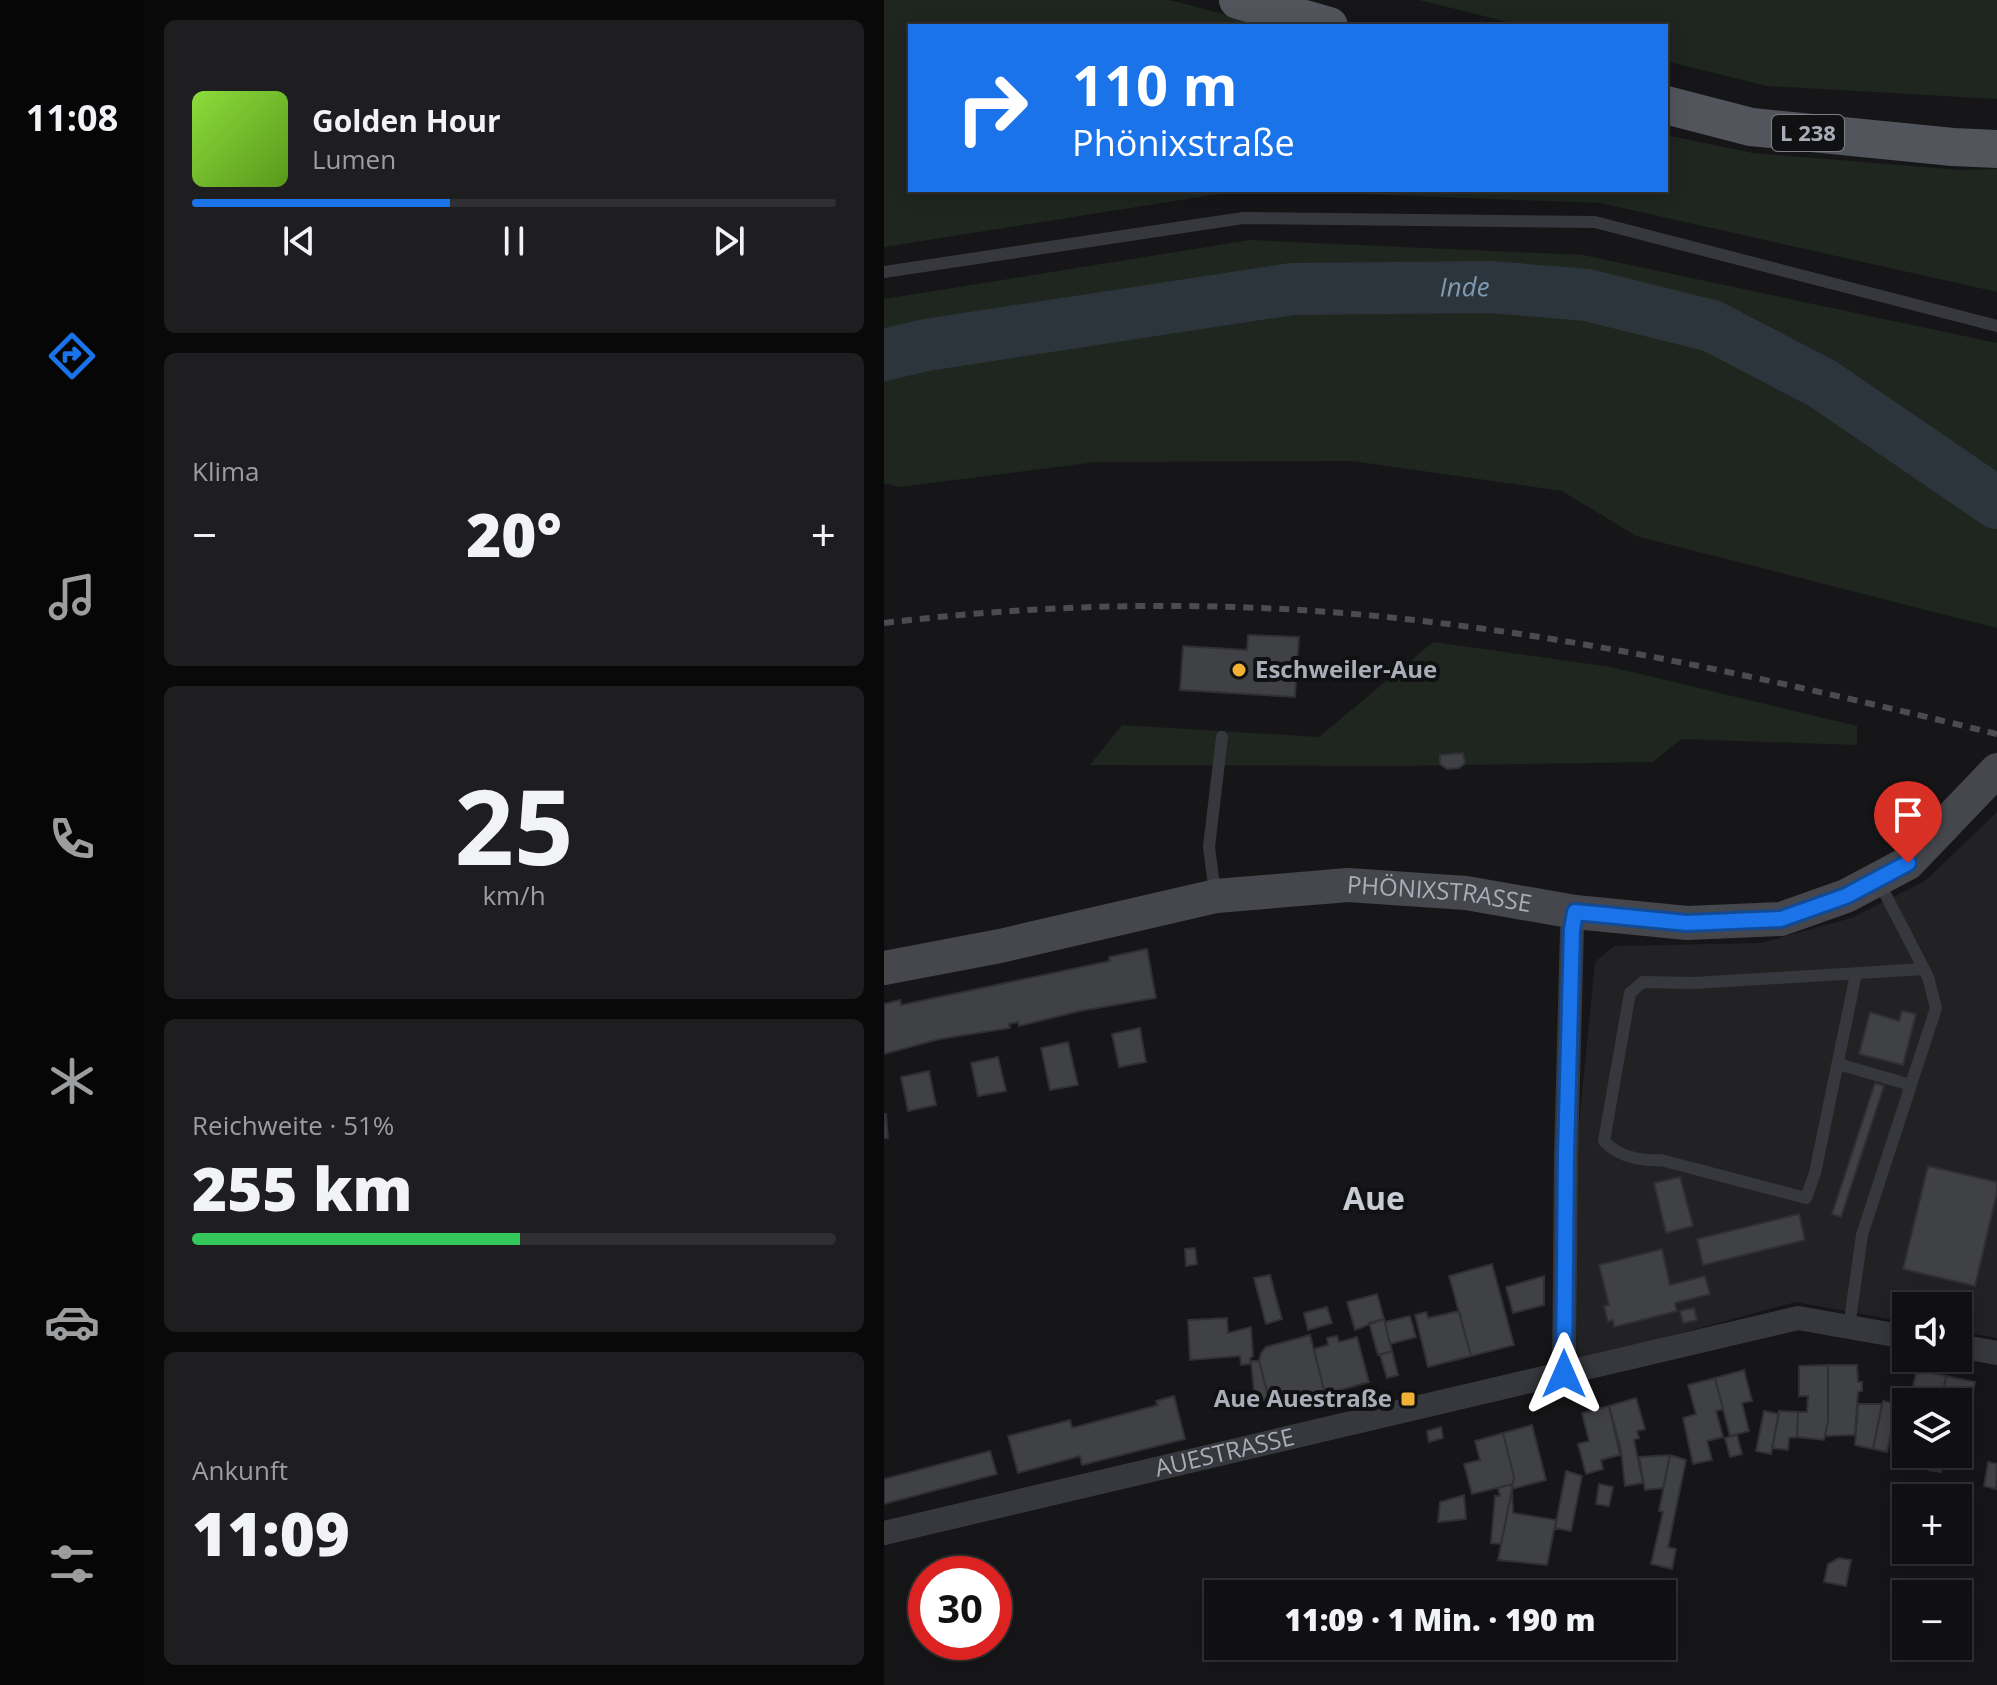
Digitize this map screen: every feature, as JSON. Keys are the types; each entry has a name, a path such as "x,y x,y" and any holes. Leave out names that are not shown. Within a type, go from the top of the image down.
{"main road":[{"path":"1238,0 1322,24"},
{"name":"L 238","path":"1668,106 1751,127 1997,149"},
{"name":"PHÖNIXSTRASSE","path":"884,968 1000,946 1216,896 1348,885 1466,893 1575,912 1687,923 1781,919 1846,896 1908,863 1997,770"}],"street":[{"path":"1564,1374 1566,1155 1575,912"},
{"name":"AUESTRASSE","path":"884,1533 1798,1318 1892,1335"},
{"path":"1972,1349 1997,1353"}],"lane":[{"path":"884,272 1243,218 1595,222 1997,326"},
{"path":"1216,896 1209,847 1222,737"},
{"path":"1849,1327 1862,1235 1936,1008 1924,969 1878,879"},
{"path":"1856,974 1815,1173 1806,1198 1661,1160 1616,1153 1604,1141 1630,993 1643,982 1694,983 1924,969"},
{"path":"1838,1064 1911,1085"}],"shaded area":[{"path":"884,0 1169,0 1262,24 908,24 908,192 1231,192 884,247"},
{"path":"1419,0 1997,0 1997,99 1767,86 1668,61 1668,24 1516,24"},
{"path":"1668,135 1753,153 1960,170 1997,169 1997,292 1600,203 1304,192 1668,192"},
{"path":"1250,240 1583,255 1997,343 1997,628 1636,536 1562,491 1352,461 1096,462 899,487 884,483 884,299"},
{"path":"1433,642 1611,667 1857,726 1857,745 1681,739 1653,762 1396,766 1090,765 1122,725 1319,737"},
{"path":"1997,812 1997,1338 1972,1334 1972,1292 1892,1292 1892,1319 1796,1302 1577,1361 1576,1155 1595,962 1614,946 1761,943 1851,918 1925,881"}],"building":[{"name":"Eschweiler-Aue","path":"1248,635 1299,637 1295,697 1180,690 1183,646 1247,650"},
{"path":"1463,753 1465,763 1459,768 1447,769 1440,764 1440,755"},
{"path":"1147,949 1156,998 1080,1011 1019,1026 1018,1022 1009,1024 1010,1028 940,1039 884,1054 884,1004 900,1000 901,1005 1110,961 1109,957"},
{"path":"1902,1011 1916,1014 1903,1065 1859,1054 1870,1012 1899,1021"},
{"path":"1140,1028 1146,1062 1119,1067 1112,1034"},
{"path":"1068,1042 1078,1085 1050,1090 1041,1048"},
{"path":"998,1057 1006,1091 978,1096 971,1063"},
{"path":"929,1071 936,1105 908,1111 901,1077"},
{"path":"1875,1083 1884,1086 1841,1217 1832,1214"},
{"path":"886,1114 888,1138 884,1138"},
{"path":"1928,1166 1997,1182 1975,1286 1903,1269"},
{"path":"1680,1177 1693,1226 1666,1233 1654,1183"},
{"path":"1799,1214 1805,1240 1703,1265 1697,1239"},
{"path":"1195,1248 1197,1264 1186,1266 1185,1249"},
{"path":"1662,1249 1670,1285 1705,1276 1710,1294 1675,1303 1677,1311 1614,1327 1613,1320 1608,1322 1604,1306 1609,1305 1599,1265"},
{"path":"1492,1264 1514,1345 1471,1356 1449,1276"},
{"path":"1270,1275 1282,1319 1266,1324 1254,1278"},
{"path":"1544,1276 1544,1305 1513,1313 1506,1287"},
{"path":"1377,1294 1384,1319 1355,1330 1347,1302"},
{"path":"1327,1307 1332,1323 1308,1330 1304,1313"},
{"path":"1694,1308 1697,1320 1683,1323 1680,1311"},
{"path":"1459,1311 1471,1356 1428,1367 1415,1315 1426,1312 1428,1318"},
{"path":"1410,1316 1416,1337 1390,1344 1385,1322"},
{"path":"1227,1318 1228,1333 1251,1327 1253,1356 1250,1364 1241,1365 1240,1356 1190,1360 1188,1320"},
{"path":"1384,1319 1392,1351 1378,1355 1369,1323"},
{"path":"1310,1335 1325,1394 1282,1405 1280,1396 1269,1399 1259,1361 1261,1353 1266,1347"},
{"path":"1337,1336 1339,1342 1357,1337 1369,1382 1325,1394 1314,1349 1328,1345 1327,1338"},
{"path":"1392,1351 1398,1375 1387,1378 1380,1355"},
{"path":"1251,1361 1259,1361 1269,1399 1255,1402"},
{"path":"1828,1365 1857,1365 1862,1391 1858,1392 1855,1435 1825,1436"},
{"path":"1828,1365 1828,1421 1824,1440 1797,1437 1798,1412 1807,1412 1808,1396 1799,1396 1799,1366"},
{"path":"1744,1370 1752,1401 1742,1403 1749,1431 1730,1436 1715,1378"},
{"path":"1917,1372 1946,1376 1944,1388 1913,1388"},
{"path":"1946,1376 1975,1382 1972,1397 1972,1388 1944,1388"},
{"path":"1715,1378 1723,1409 1716,1411 1723,1437 1707,1441 1712,1460 1693,1464 1683,1418 1696,1414 1688,1385"},
{"path":"1174,1396 1185,1439 1082,1465 1080,1456 1018,1473 1008,1436 1070,1420 1072,1428 1158,1405 1156,1401"},
{"path":"1636,1398 1645,1429 1637,1431 1639,1438 1634,1440 1643,1483 1625,1486 1621,1450 1609,1406"},
{"path":"1883,1401 1892,1403 1892,1428 1887,1452 1873,1449"},
{"path":"1858,1404 1882,1404 1873,1449 1855,1445"},
{"path":"1609,1406 1620,1455 1601,1460 1603,1469 1586,1474 1578,1444 1589,1441 1582,1413"},
{"path":"1764,1411 1779,1414 1771,1454 1756,1451"},
{"path":"1779,1411 1798,1412 1797,1437 1789,1438 1788,1450 1772,1448"},
{"path":"1532,1425 1546,1480 1512,1489 1514,1477 1503,1433"},
{"path":"1441,1427 1443,1438 1429,1442 1427,1431"},
{"path":"1503,1433 1513,1484 1472,1494 1464,1464 1480,1460 1475,1441"},
{"path":"1737,1435 1742,1454 1730,1457 1725,1438"},
{"path":"990,1451 997,1474 884,1504 884,1479"},
{"path":"1670,1455 1663,1488 1645,1490 1639,1457"},
{"path":"1670,1455 1686,1460 1668,1547 1676,1549 1672,1569 1651,1564 1663,1512 1659,1511"},
{"path":"1988,1462 1997,1464 1996,1489 1984,1486"},
{"path":"1928,1468 1942,1468 1941,1472"},
{"path":"1566,1471 1582,1476 1571,1531 1555,1528"},
{"path":"1513,1484 1501,1544 1491,1543 1495,1496 1500,1496 1498,1488"},
{"path":"1599,1484 1613,1487 1609,1506 1596,1504"},
{"path":"1512,1489 1513,1513 1556,1520 1547,1565 1498,1560"},
{"path":"1464,1495 1466,1519 1438,1522 1440,1502"},
{"path":"1839,1558 1851,1560 1846,1586 1824,1582 1828,1564"}],"waterway":[{"name":"Inde","path":"884,355 926,345 1292,289 1491,287 1587,295 1712,326 1823,384 1997,503"}],"railway":[{"path":"884,623 983,613 1133,606 1283,609 1373,616 1463,626 1643,655 1821,692 1997,734"}],"place":[{"name":"Eschweiler-Aue","path":"1239,670"},
{"name":"Aue Auestraße","path":"1408,1399"}],"district":[{"name":"Aue","path":"1374,1199"}],"route":[{"path":"1564,1374 1567,1127 1575,912 1687,923 1781,919 1846,896 1908,863"}]}
